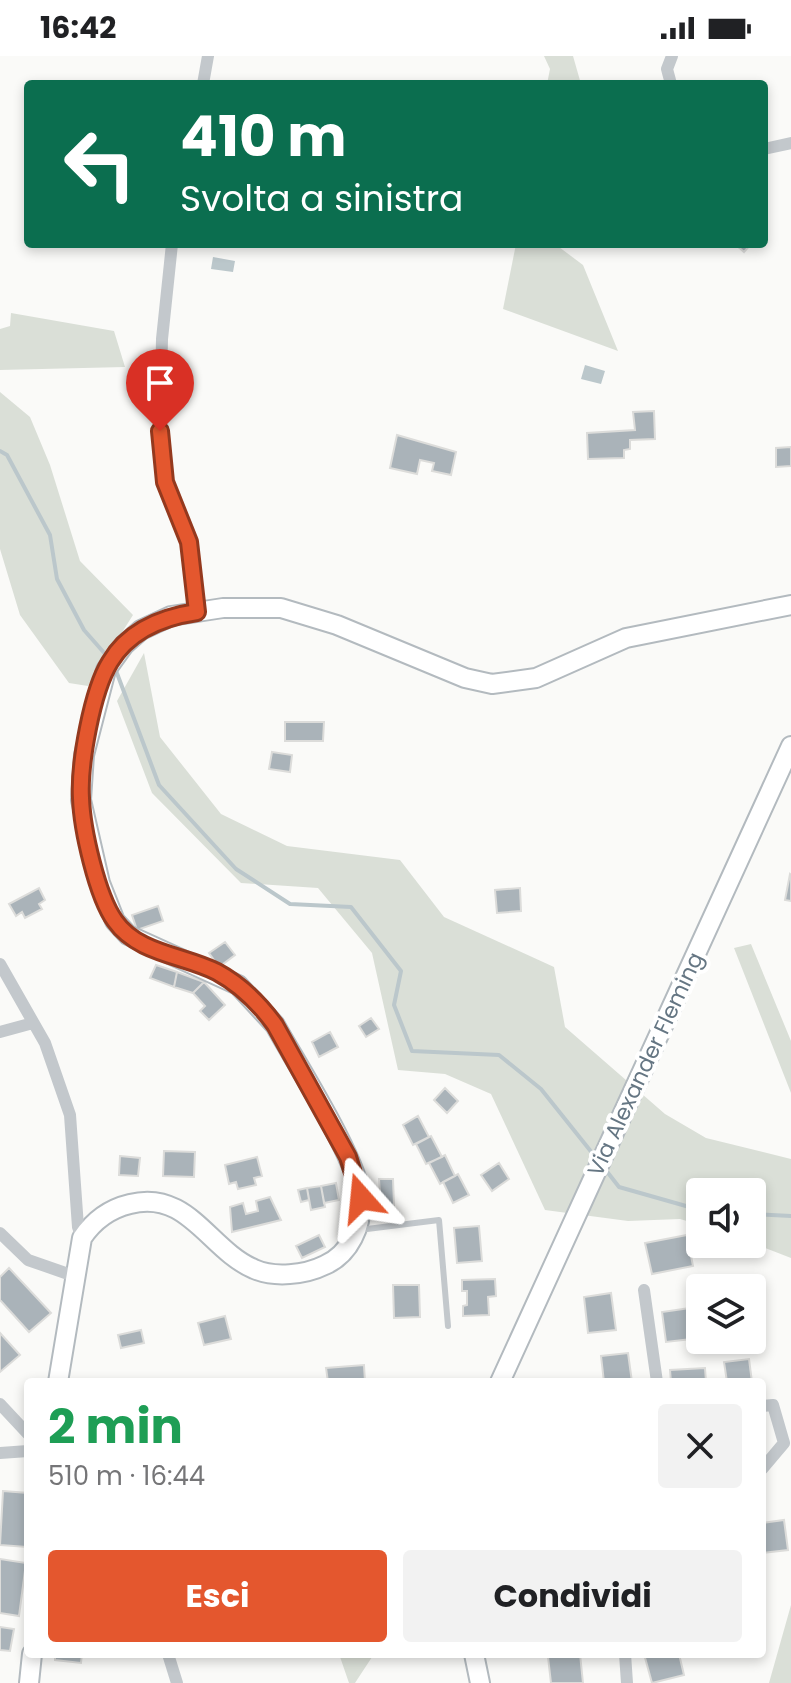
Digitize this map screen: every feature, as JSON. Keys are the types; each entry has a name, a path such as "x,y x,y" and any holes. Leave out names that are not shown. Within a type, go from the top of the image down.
{"street":[{"path":"204,80 208,56"},
{"path":"670,80 667,69 672,56"},
{"path":"768,148 791,143"},
{"path":"172,248 162,339 160,431 165,482 189,542 197,612"},
{"path":"59,1378 82,1238 93,1222 106,1213 138,1202 155,1202 191,1216 254,1270 284,1274 323,1266 339,1258 356,1230 361,1198 348,1157 275,1025 238,985 214,971 145,946 128,935 107,905 84,823 81,800 83,766 96,702 110,661 141,630 171,616 281,608 337,625 465,678 492,684 536,678 626,638 790,605"},
{"name":"Via Alexander Fleming","path":"502,1378 791,746"},
{"path":"0,964 45,1043 70,1115 78,1227 82,1238"},
{"path":"0,1032 33,1023"},
{"path":"0,1233 28,1260 74,1276"},
{"path":"644,1290 656,1378"},
{"path":"0,1404 24,1430"},
{"path":"766,1406 773,1405 788,1443 766,1465"},
{"path":"0,1453 24,1451"},
{"path":"29,1683 32,1658"},
{"path":"169,1658 177,1683"},
{"path":"475,1658 480,1683"},
{"path":"625,1658 627,1683"}],"lane":[{"path":"356,1230 439,1220 448,1326"}],"shaded area":[{"path":"544,56 573,56 580,80 548,80 550,69"},
{"path":"515,248 560,248 583,265 618,351 503,309"},
{"path":"213,257 235,261 233,272 211,269"},
{"path":"11,313 114,331 125,367 0,370 0,329 10,326"},
{"path":"585,365 605,371 601,384 581,379"},
{"path":"0,392 30,417 50,465 80,561 133,615 88,686 69,683 20,615 0,549"},
{"path":"144,653 160,737 221,814 287,846 400,860 444,917 554,967 565,1027 665,1114 706,1138 791,1159 791,1258 766,1248 766,1178 686,1178 686,1221 628,1221 545,1210 491,1094 445,1074 398,1070 372,953 318,888 241,883 152,793 117,701"},
{"path":"751,944 791,1041 791,1093 734,948"},
{"path":"791,1605 791,1683 769,1683"},
{"path":"340,1658 371,1658 355,1683 349,1683"}],"building":[{"path":"654,411 655,439 630,440 630,449 624,450 624,458 588,459 587,433 635,430 633,412"},
{"path":"397,435 456,452 451,475 432,471 434,463 420,460 417,474 390,468"},
{"path":"791,447 791,466 776,467 776,448"},
{"path":"285,722 324,722 323,741 285,741"},
{"path":"272,752 292,755 290,772 269,769"},
{"path":"791,875 791,901 785,900"},
{"path":"39,888 45,900 39,904 42,909 25,918 22,912 16,916 9,904"},
{"path":"520,888 521,911 497,913 495,890"},
{"path":"158,906 163,921 137,930 132,915"},
{"path":"225,942 235,955 219,967 209,953"},
{"path":"156,965 177,972 174,987 150,978"},
{"path":"177,972 204,982 193,993 174,987"},
{"path":"204,982 225,1005 209,1020 200,1011 205,1006 193,993"},
{"path":"371,1018 379,1029 366,1037 359,1026"},
{"path":"330,1032 338,1047 319,1057 312,1042"},
{"path":"445,1088 458,1101 447,1113 434,1100"},
{"path":"418,1116 429,1137 413,1145 403,1125"},
{"path":"431,1136 442,1157 426,1164 416,1144"},
{"path":"164,1151 195,1152 194,1177 163,1176"},
{"path":"445,1155 455,1176 440,1184 429,1163"},
{"path":"120,1156 140,1158 138,1176 119,1175"},
{"path":"257,1157 262,1176 254,1178 256,1185 238,1189 236,1182 229,1184 225,1165"},
{"path":"499,1163 509,1179 492,1191 481,1175"},
{"path":"458,1174 469,1195 453,1203 443,1182"},
{"path":"379,1179 393,1179 394,1205 381,1206"},
{"path":"336,1183 339,1200 324,1203 321,1186"},
{"path":"321,1186 325,1207 311,1210 307,1188"},
{"path":"307,1188 309,1200 301,1202 298,1190"},
{"path":"270,1197 281,1220 232,1232 230,1207 243,1203 246,1214 258,1211 256,1201"},
{"path":"479,1226 482,1261 457,1263 454,1228"},
{"path":"319,1235 325,1247 302,1258 296,1246"},
{"path":"686,1235 686,1258 691,1258 693,1266 652,1274 645,1243"},
{"path":"9,1268 51,1313 29,1332 0,1300 0,1277"},
{"path":"495,1279 496,1296 488,1297 489,1315 463,1316 467,1291 462,1291 462,1280"},
{"path":"393,1285 419,1285 420,1317 394,1318"},
{"path":"611,1293 616,1330 588,1333 584,1297"},
{"path":"686,1309 686,1340 666,1342 662,1312"},
{"path":"225,1316 231,1339 204,1345 198,1323"},
{"path":"141,1330 144,1343 121,1348 118,1335"},
{"path":"0,1333 20,1355 0,1372"},
{"path":"628,1353 631,1378 604,1378 601,1356"},
{"path":"749,1359 751,1378 726,1378 724,1362"},
{"path":"364,1365 365,1378 327,1378 326,1368"},
{"path":"705,1368 706,1378 671,1378 670,1370"},
{"path":"3,1491 24,1493 24,1547 0,1545"},
{"path":"784,1520 788,1550 766,1553 766,1522"},
{"path":"0,1559 24,1563 19,1616 0,1613"},
{"path":"0,1627 14,1629 10,1651 0,1650"},
{"path":"55,1658 82,1658 81,1663"},
{"path":"548,1658 580,1658 583,1683 551,1683"},
{"path":"645,1658 680,1658 684,1675 652,1683"}],"waterway":[{"path":"0,451 7,455 50,535 57,579 84,630 106,655"},
{"path":"115,668 159,785 236,869 290,904 351,907 401,971 394,1005 412,1051 499,1055 541,1089 597,1159"},
{"path":"605,1169 619,1187 686,1206"},
{"path":"766,1215 791,1216"}],"route":[{"path":"160,431 165,482 189,542 197,612 171,616 141,630 110,661 96,702 84,755 81,800 84,823 107,905 115,921 128,935 145,946 214,971 238,985 260,1005 275,1025 348,1157 361,1198"}]}
